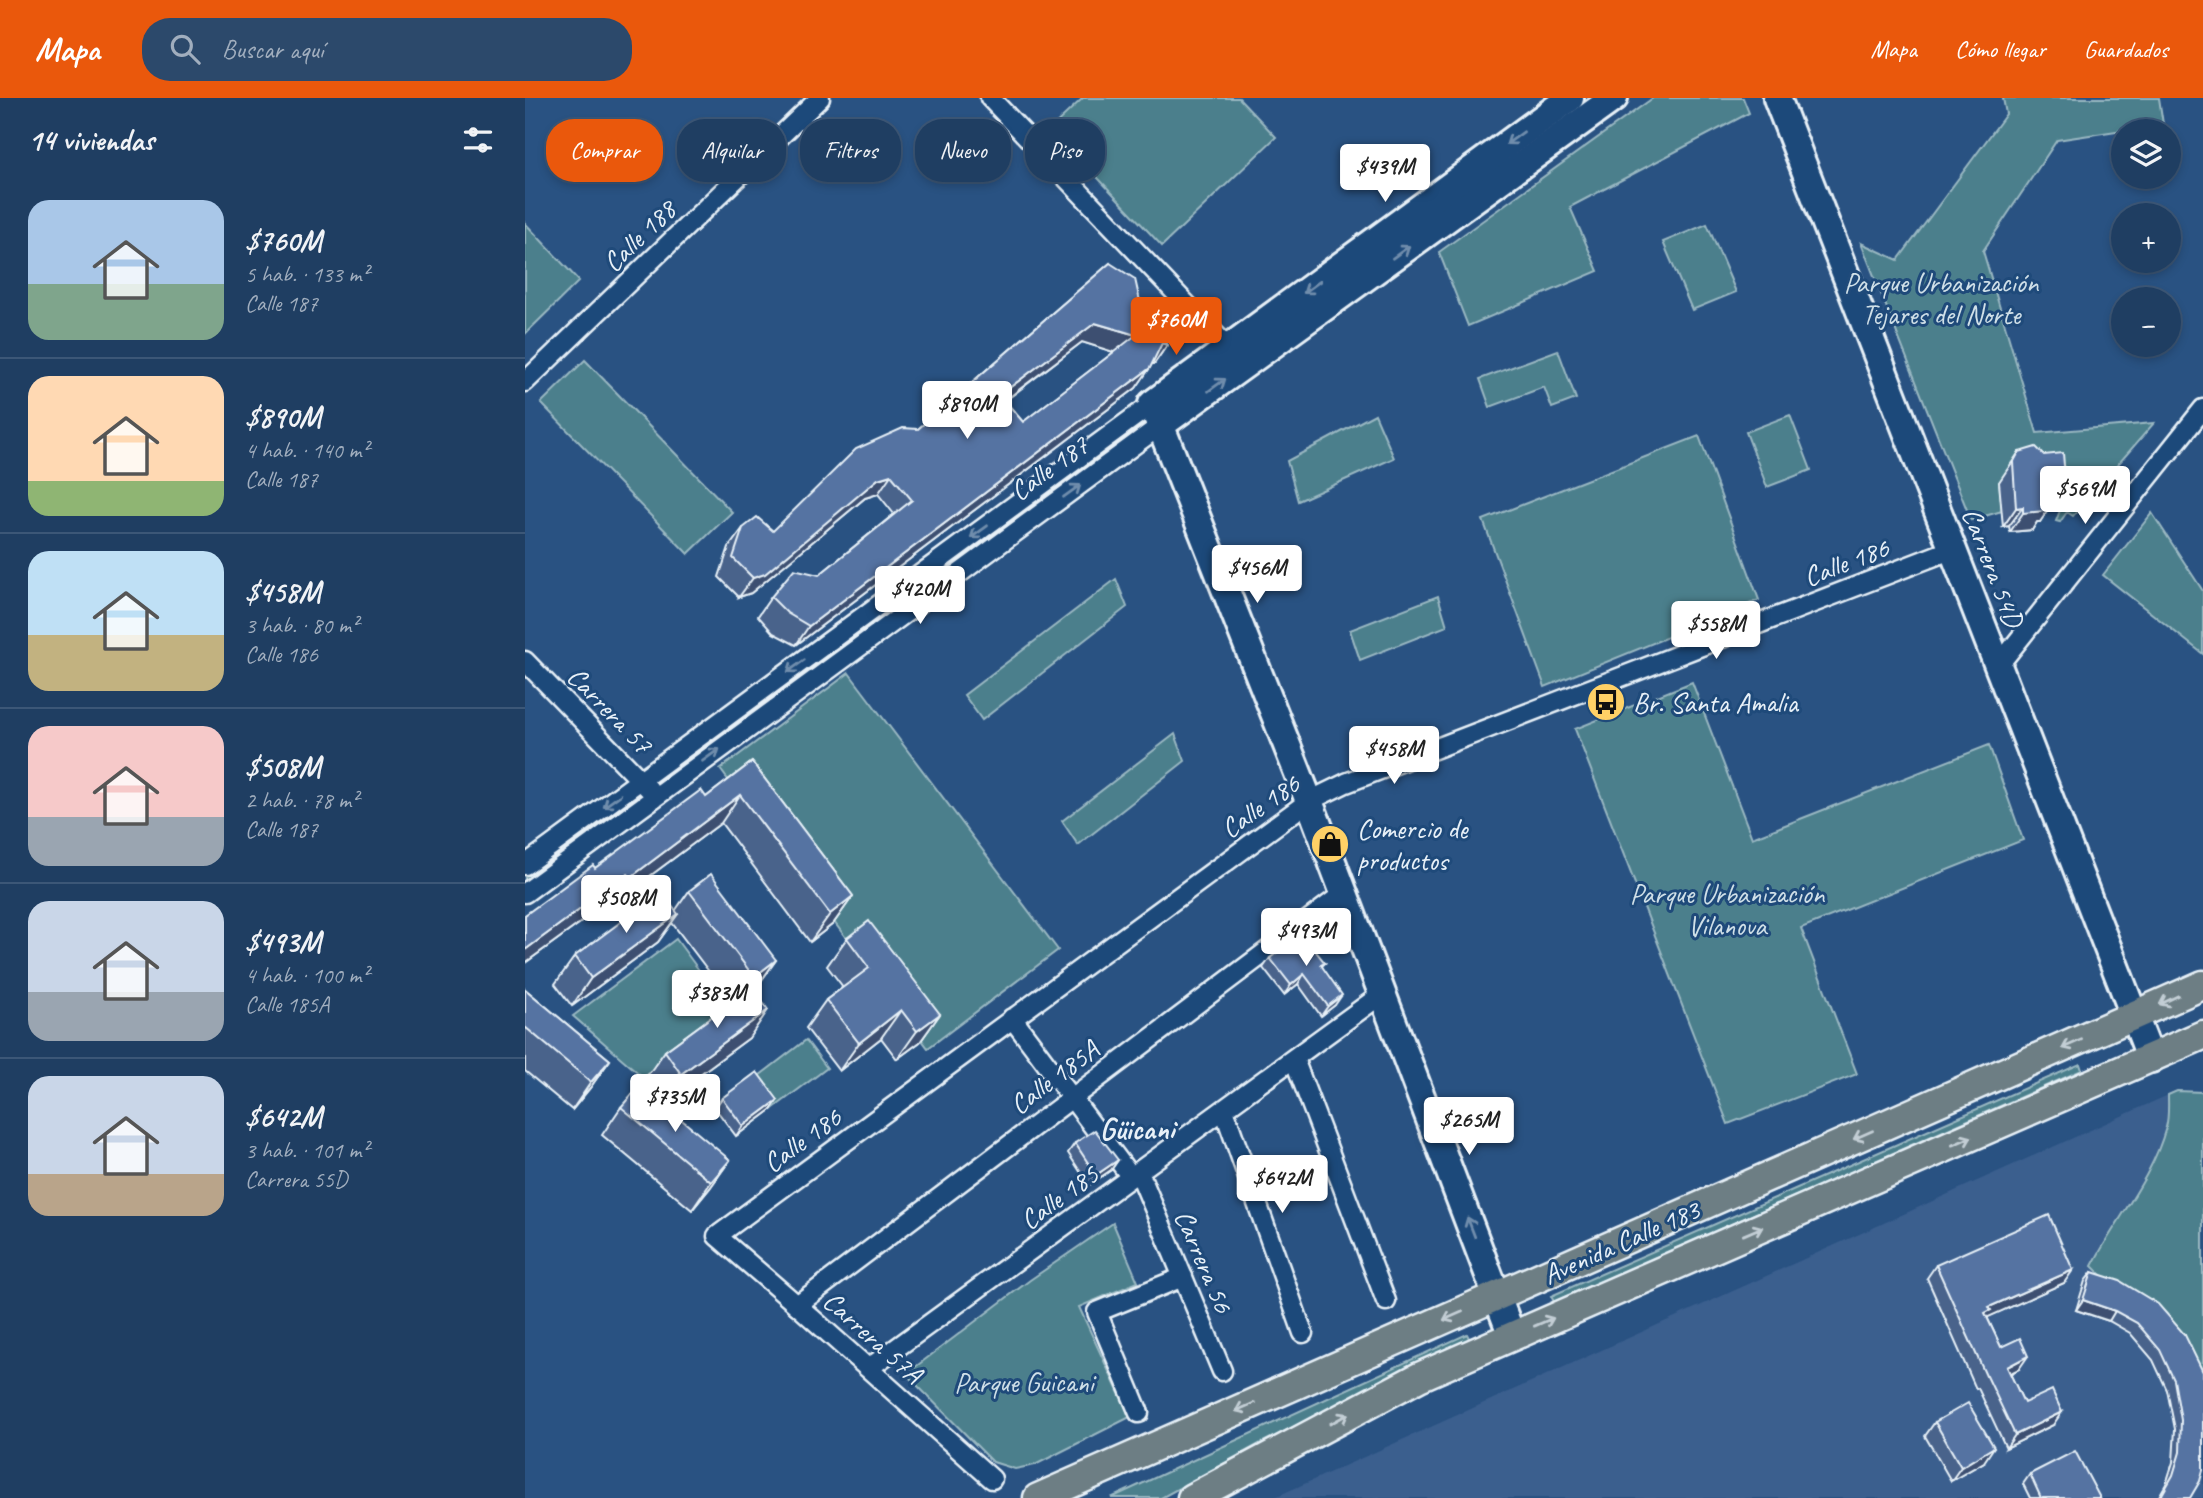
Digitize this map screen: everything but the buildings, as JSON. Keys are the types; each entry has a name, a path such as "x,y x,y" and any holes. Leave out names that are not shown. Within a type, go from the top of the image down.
{"main road":[{"name":"Avenida Calle 183","path":"1038,1498 2203,985"},
{"name":"Avenida Calle 183","path":"1192,1498 1390,1391 2203,1035"},
{"path":"1077,1498 1153,1447"}],"street":[{"name":"Calle 188","path":"525,382 820,98"},
{"path":"990,98 1236,357"},
{"name":"Calle 187","path":"525,893 1236,357 1570,98"},
{"name":"Calle 187","path":"1236,357 1614,98"},
{"name":"Carrera 54D","path":"1777,98 2151,1059"},
{"path":"1998,666 2203,409"},
{"path":"1157,415 1309,801 1512,1336"},
{"name":"Calle 187","path":"525,865 1157,415"},
{"name":"Calle 186","path":"717,1236 1309,801 1358,779 1953,549"},
{"name":"Carrera 57","path":"525,661 656,796"},
{"name":"Calle 185A","path":"797,1305 1344,893"},
{"name":"Calle 185","path":"869,1368 1382,994"},
{"name":"Carrera 56","path":"1012,1018 1071,1097 1135,1174 1222,1371"},
{"path":"1294,1059 1386,1301"},
{"path":"1224,1110 1303,1333"},
{"name":"Carrera 57A","path":"717,1236 992,1479"},
{"path":"1139,1413 1097,1312 1183,1278"}],"shaded area":[{"path":"2177,1091 2203,1153 2203,1498 1273,1498"}],"green space":[{"path":"1083,98 1239,98 1276,137 1162,246 1102,182 1105,182 1105,119 1061,119"},
{"path":"1653,98 1743,98 1749,113 1570,207 1598,271 1468,326 1439,252"},
{"name":"Parque Urbanización Tejares del Norte","path":"2003,98 2159,98 2162,119 2111,119 2111,132 2057,140 1983,251 2037,433 2154,423 2073,516 2067,512 2060,522 2056,521 2070,484 2050,473 1999,482 2002,511 1971,520 1861,243 1898,260 2006,114"},
{"path":"525,223 579,281 525,334"},
{"path":"1707,224 1736,292 1692,310 1663,242"},
{"path":"1558,350 1576,399 1552,408 1544,387 1490,407 1480,379"},
{"path":"585,360 732,512 688,554 541,403"},
{"path":"1375,414 1394,458 1298,501 1287,461"},
{"path":"1790,415 1811,470 1767,487 1746,432"},
{"path":"1138,424 1141,428 1139,431 669,776 664,775 664,773"},
{"path":"1699,436 1759,600 1545,687 1483,520"},
{"path":"2152,513 2203,591 2203,654 2103,575"},
{"path":"1116,579 1127,607 982,720 964,695"},
{"path":"1438,596 1447,626 1360,660 1350,630"},
{"path":"849,673 1058,950 928,1048 720,769"},
{"name":"Parque Urbanización Vilanova","path":"1692,682 1752,838 1989,745 2023,840 1801,928 1857,1074 1728,1124 1575,729"},
{"path":"1175,734 1185,761 1078,845 1062,821"},
{"path":"618,806 623,806 624,811 525,884 525,874"},
{"path":"676,939 729,1011 643,1077 573,1016"},
{"path":"806,1040 827,1068 771,1110 751,1082"},
{"path":"2080,1064 2082,1070 1554,1302 1551,1296"},
{"path":"2177,1091 2203,1092 2203,1375 2092,1266 2152,1164 2167,1123 2168,1095"},
{"name":"Parque Guicani","path":"1113,1223 1138,1282 1079,1307 1130,1417 1035,1465 1015,1469 993,1462 906,1374 1030,1280"},
{"path":"1467,1334 1470,1340 1263,1442 1161,1498 1111,1498"}],"place":[{"name":"Br. Santa Amalia","path":"1606,702"},
{"name":"Comercio de productos","path":"1330,844"}],"district":[{"name":"Güicani","path":"1137,1129"}]}
